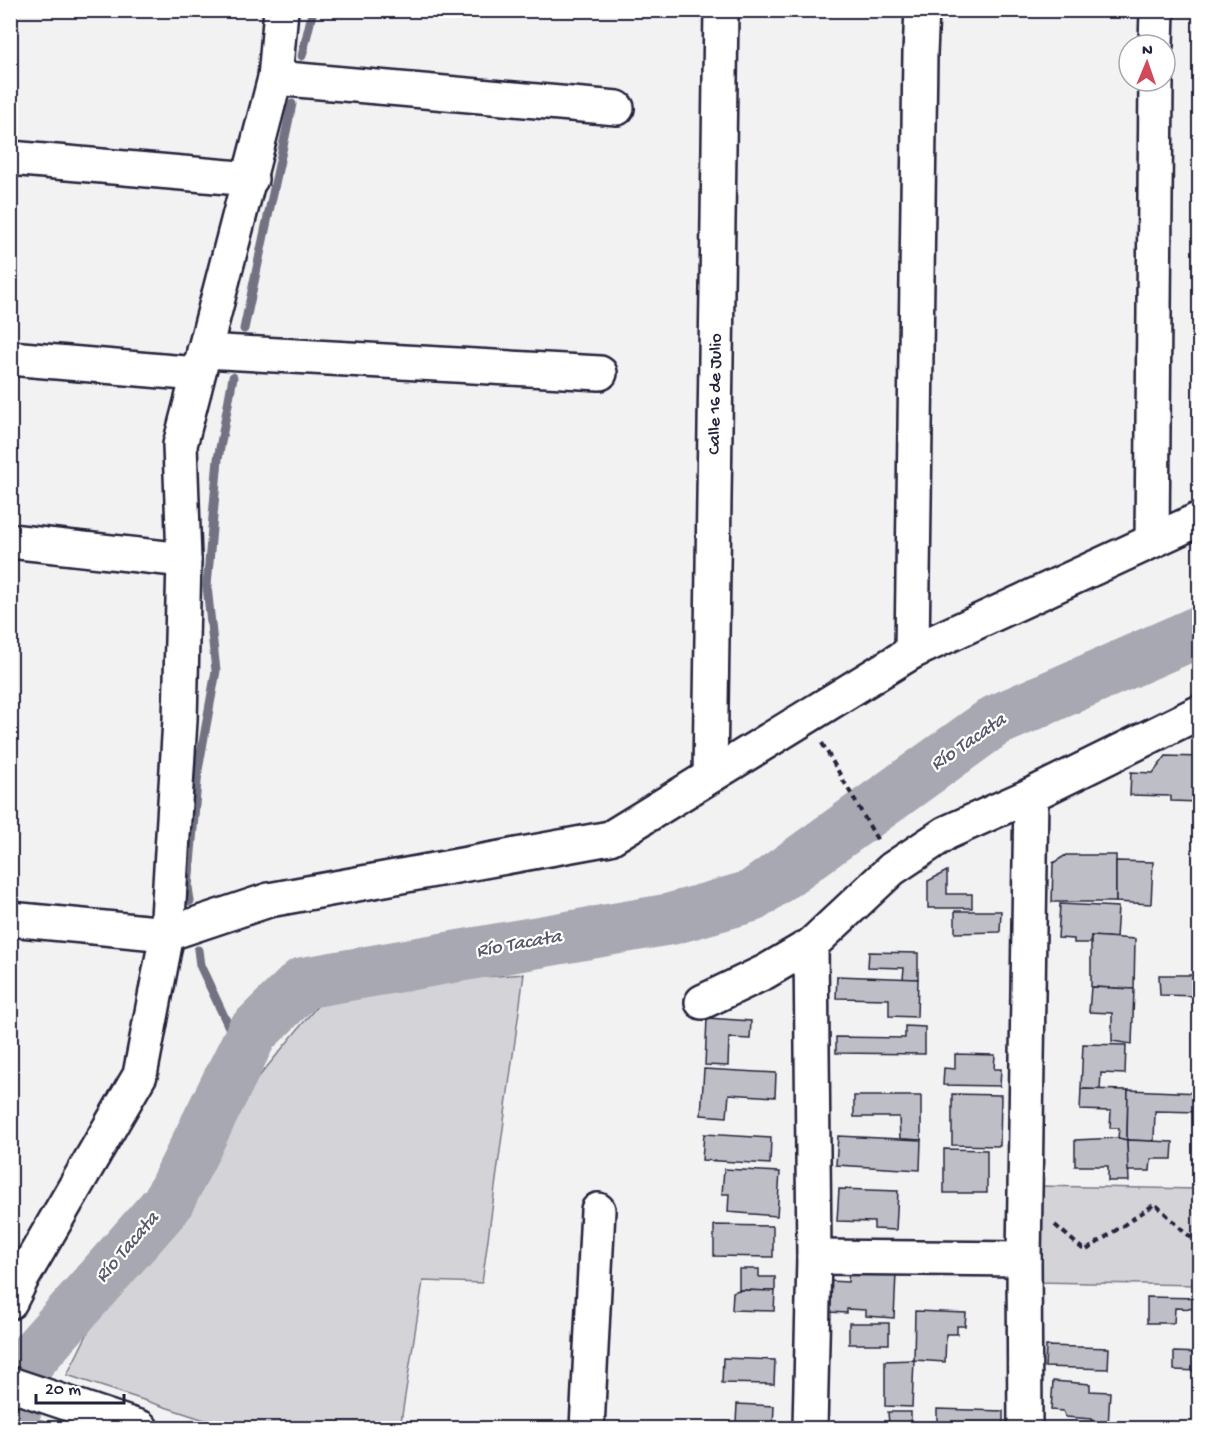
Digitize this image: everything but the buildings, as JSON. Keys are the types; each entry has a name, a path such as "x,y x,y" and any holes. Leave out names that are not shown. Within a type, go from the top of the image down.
{"street":[{"path":"10,1302 140,1075 166,934 180,720 184,560 180,445 251,179 275,78 281,10"},
{"name":"Calle 16 de Julio","path":"710,776 721,10"},
{"path":"912,652 922,10"},
{"path":"1156,10 1156,33"},
{"path":"275,78 617,108"},
{"path":"1152,541 1156,93"},
{"path":"10,158 251,179"},
{"path":"10,358 600,374"},
{"path":"10,919 166,934 269,900 610,838 912,652 1200,519"},
{"path":"10,541 184,560"},
{"path":"702,1002 765,972 810,945 892,869 946,833 1030,795 1200,712"},
{"path":"1025,1428 1024,1258 1030,795"},
{"path":"810,945 814,1257 810,1428"},
{"path":"587,1428 598,1210"},
{"path":"814,1257 1024,1258"},
{"path":"23,1388 141,1428"}],"path":[{"path":"807,716 874,833"},
{"path":"1025,1199 1085,1251 1155,1204 1200,1246"}],"shaded area":[{"path":"524,974 482,1283 423,1281 400,1428 229,1428 67,1375 108,1292 186,1199 257,1079 322,1000 375,985"},
{"path":"1038,1186 1199,1189 1199,1285 1036,1282"},
{"path":"34,1418 67,1428 31,1428"}],"waterway":[{"path":"302,56 313,10"},
{"path":"244,329 292,104"},
{"path":"190,901 188,887 198,770 216,671 207,586 218,459 233,377"},
{"name":"Río Tacata","path":"11,1428 27,1363 167,1204 252,1033 303,983 671,919 752,896 995,721 1200,631"},
{"path":"198,950 200,965 242,1055"}]}
